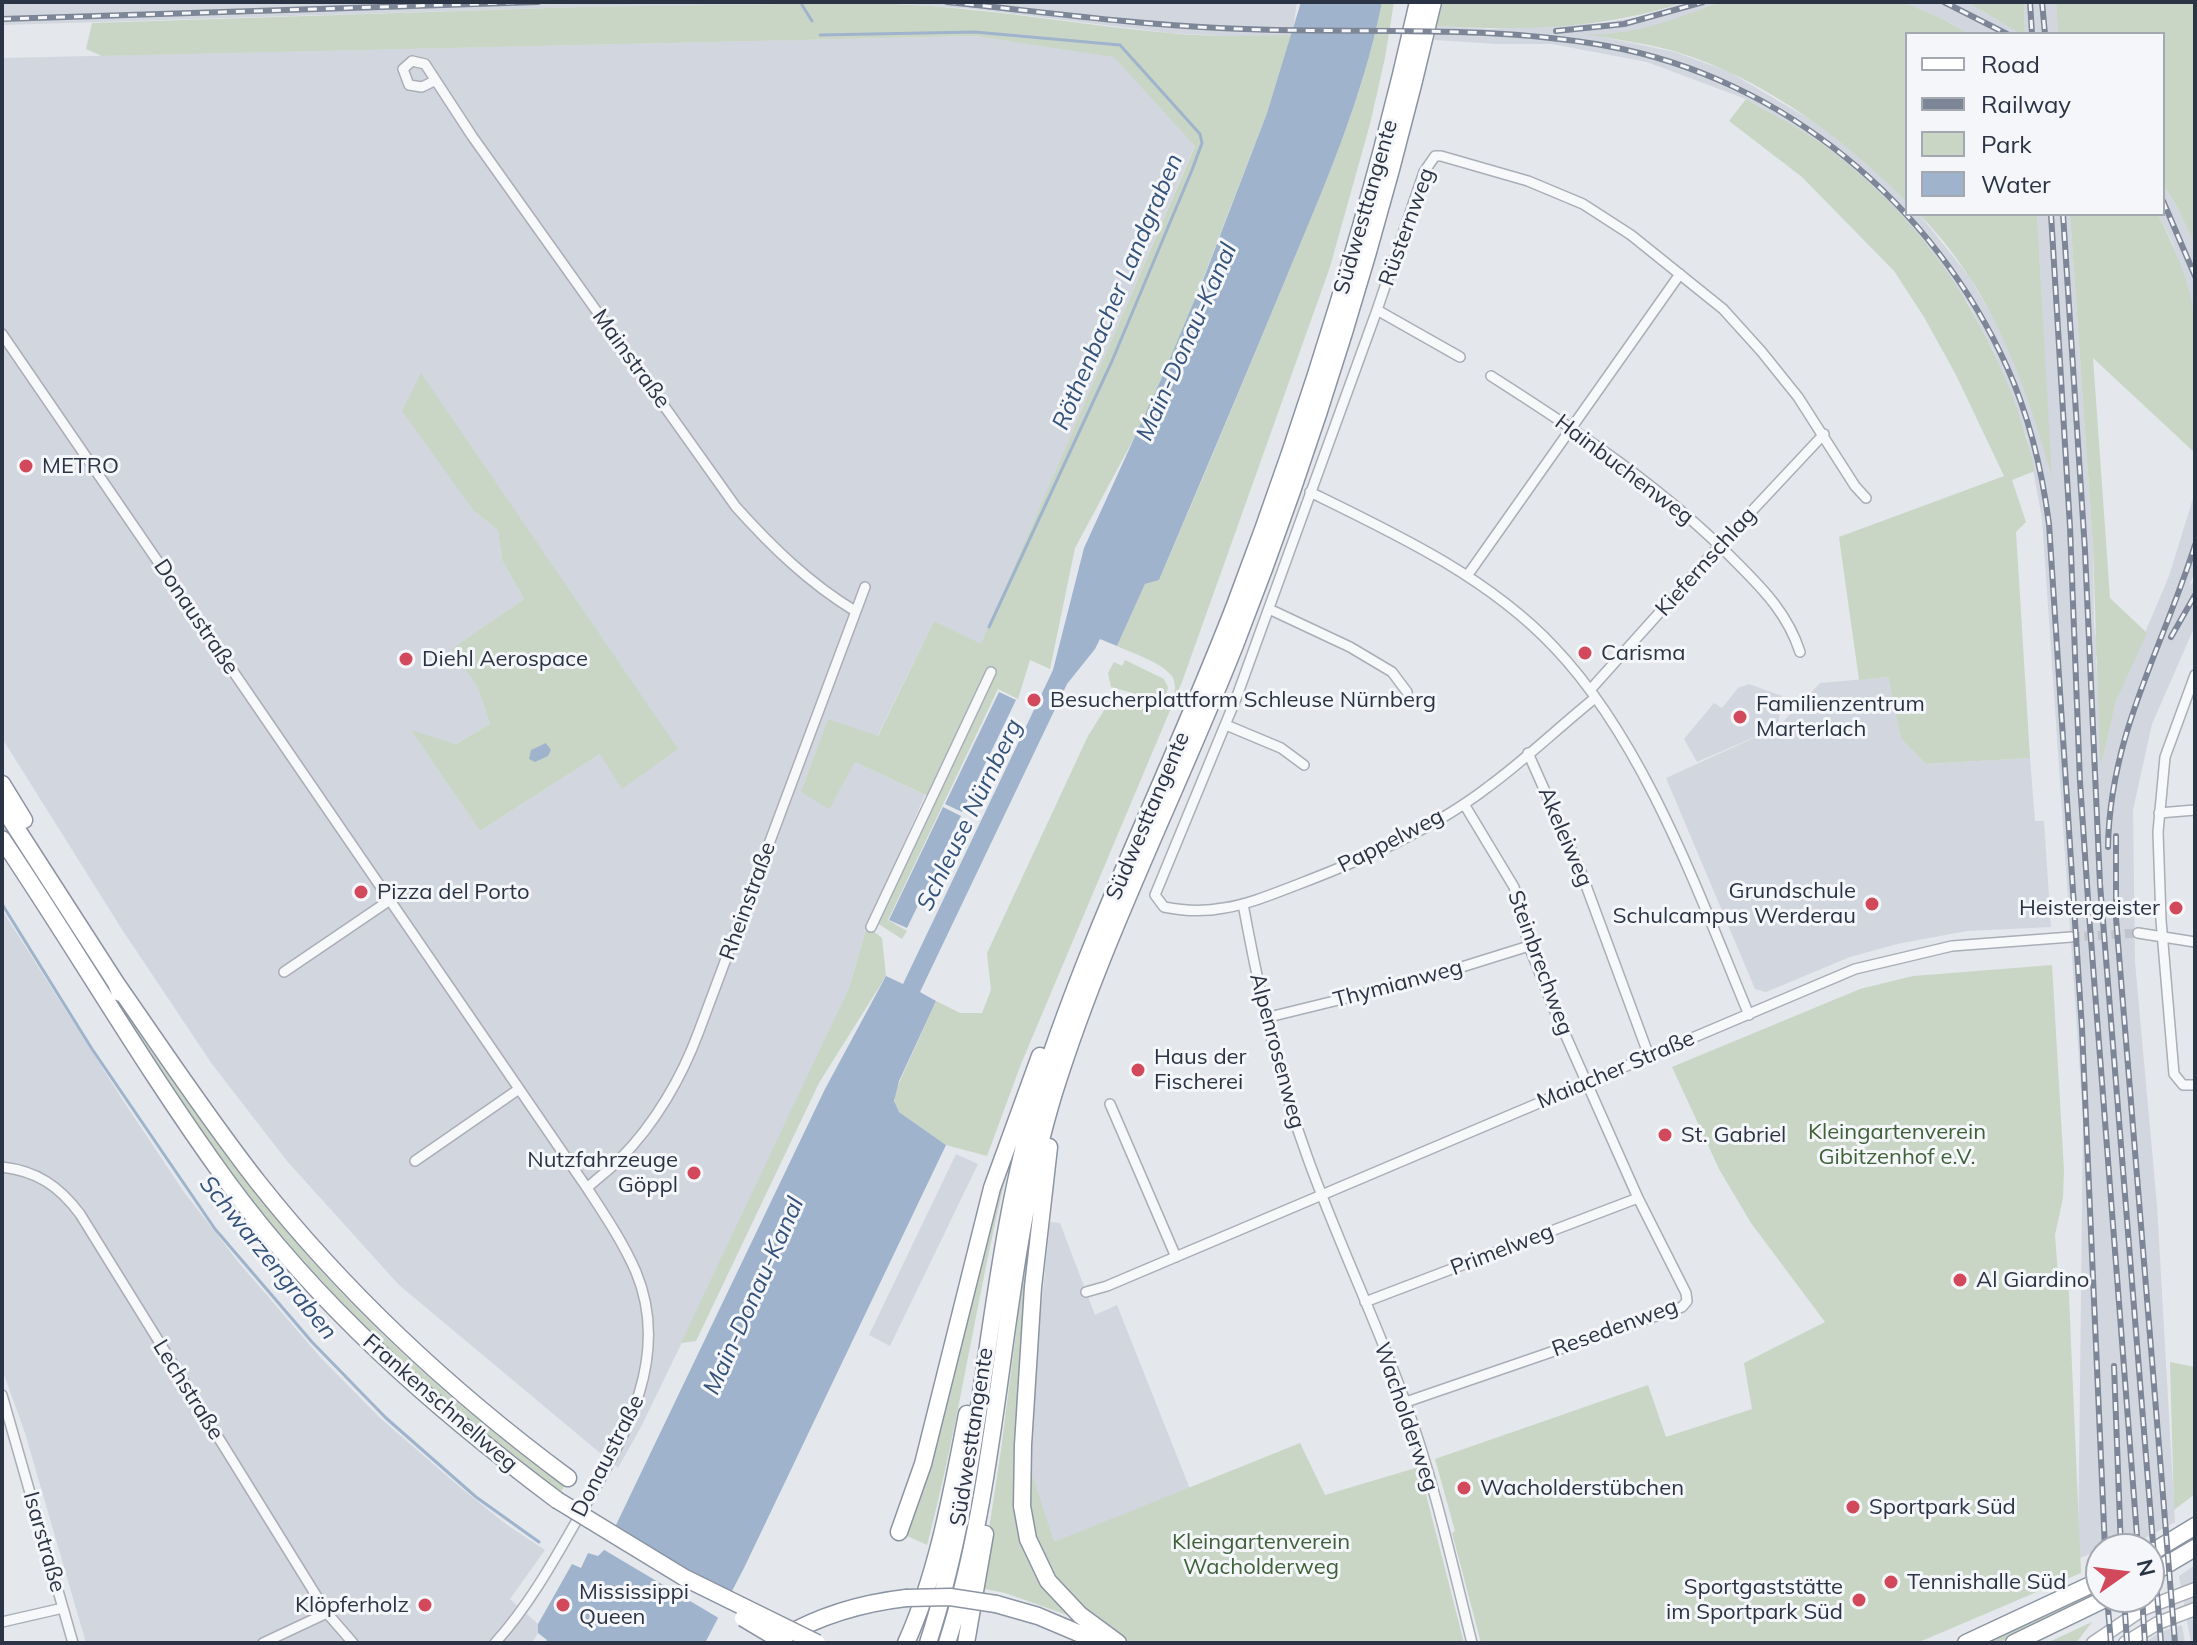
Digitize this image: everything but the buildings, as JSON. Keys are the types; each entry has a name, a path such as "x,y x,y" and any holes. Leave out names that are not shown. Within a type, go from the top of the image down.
{"highway":[{"name":"Südwesttangente","path":"928,1643 957,1535 1004,1234 1026,1138 1081,974 1202,689 1280,483 1325,349 1364,217 1418,2"},
{"name":"Südwesttangente","path":"947,1643 970,1561 1023,1220 1061,1072 1101,964 1234,645 1298,475 1380,212 1433,2"},
{"path":"2,784 44,853 66,904"},
{"name":"Frankenschnellweg","path":"2,806 116,983 231,1146 326,1263 448,1384 568,1478"},
{"name":"Frankenschnellweg","path":"2,839 226,1180 292,1261 358,1332 431,1401 557,1500 704,1588 817,1643"},
{"path":"2,858 47,909"},
{"path":"899,1532 923,1464 974,1252 1001,1160 1067,990 1081,974"},
{"name":"Frankenschnellweg","path":"116,983 148,1065"},
{"path":"1061,1072 1040,1208 1023,1445 1022,1506 1028,1539 1048,1581 1080,1615 1118,1643"},
{"path":"906,1643 935,1558 972,1392 988,1336"},
{"path":"966,1643 991,1494 992,1435"},
{"path":"2165,1544 2195,1526"},
{"path":"2165,1566 2195,1548"},
{"path":"1966,1643 2085,1587"},
{"path":"704,1588 785,1643"},
{"path":"773,1643 830,1615 859,1606 906,1598 950,1597 996,1604 1048,1620 1102,1643"},
{"path":"2014,1643 2085,1609"}],"main road":[{"path":"2093,1643 2133,1615 2195,1589"},
{"path":"2125,1643 2158,1623 2195,1609"}],"street":[{"name":"Mainstraße","path":"434,81 736,507 776,551 830,596 855,611"},
{"name":"Rüsternweg","path":"1158,900 1155,895 1157,887 1226,725 1424,172 1435,156 1528,181 1583,204 1631,235 1723,309 1759,349 1824,434 1855,486 1866,498"},
{"path":"1467,576 1680,274"},
{"path":"1377,310 1460,357"},
{"name":"Donaustraße","path":"2,334 587,1188 614,1229 636,1272 643,1295 648,1337 643,1386 620,1442 564,1542 525,1605 495,1643"},
{"name":"Hainbuchenweg","path":"1491,376 1654,487 1720,545 1772,599 1794,634 1800,652"},
{"name":"Kiefernschlag","path":"1593,694 1720,545 1824,434"},
{"path":"1310,492 1370,521 1467,576 1552,645 1593,694 1632,758 1686,863 1749,1015"},
{"name":"Rheinstraße","path":"587,1188 621,1159 659,1110 680,1075 865,587"},
{"path":"1269,609 1361,653 1392,672 1407,692"},
{"path":"871,927 991,672"},
{"path":"2195,675 2190,702 2165,757 2159,813 2163,936 2174,1074 2183,1085 2195,1085"},
{"name":"Pappelweg","path":"1158,900 1164,907 1199,911 1243,904 1349,864 1406,837 1464,804 1528,753 1593,694"},
{"path":"1226,725 1281,748 1304,765"},
{"name":"Akeleiweg","path":"1528,753 1581,872 1649,1056"},
{"name":"Steinbrechweg","path":"1464,804 1514,887 1529,946 1587,1083"},
{"path":"2159,813 2195,810"},
{"path":"284,972 390,900"},
{"name":"Alpenrosenweg","path":"1243,904 1265,1018 1284,1087 1322,1196"},
{"path":"2138,933 2195,942"},
{"name":"Maiacher Straße","path":"1086,1292 1322,1196 1855,969 1952,946 2071,937"},
{"name":"Thymianweg","path":"1265,1018 1420,980 1529,946"},
{"name":"Resedenweg","path":"1406,1402 1682,1307 1687,1301 1686,1293 1638,1198 1587,1083"},
{"path":"415,1161 519,1089"},
{"path":"1110,1104 1176,1257"},
{"name":"Lechstraße","path":"2,1167 22,1169 58,1187 80,1214 327,1613 353,1643"},
{"name":"Wacholderweg","path":"1322,1196 1406,1402 1427,1469 1472,1643"},
{"name":"Primelweg","path":"1365,1302 1638,1198"},
{"name":"Isarstraße","path":"2,1395 73,1643"},
{"path":"2,1622 63,1608"},
{"path":"263,1643 327,1613"}],"shaded area":[{"path":"2,2 1297,2 1292,35 1241,37 1170,33 974,9 889,3 581,7 2,25"},
{"path":"1685,2 1720,2 1634,32 1593,35 1675,52 1729,72 1828,130 1872,167 1905,200 1905,216 1921,216 1968,275 2003,334 2032,405 2051,472 2037,216 2070,216 2093,546 2102,762 2116,701 2169,576 2195,492 2195,571 2189,586 2195,580 2195,626 2152,724 2133,810 2135,962 2157,1205 2175,1522 2154,1533 2085,1533 2085,1556 2078,1559 2083,1118 2042,518 2027,438 1994,352 1968,303 1857,173 1819,142 1746,99 1647,62 1552,44 1434,40 1437,26 1490,29 1603,23 1645,16"},
{"path":"1904,2 1967,2 2018,32 1965,32"},
{"path":"2024,2 2056,2 2058,32 2025,32"},
{"path":"975,36 1114,56 1195,145 981,645 934,621 877,737 828,719 801,793 855,762 925,795 867,926 849,988 755,1191 641,1427 618,1468 399,1285 287,1161 212,1064 123,931 2,738 2,58","holes":["465,439 600,754 480,831 412,731 456,744 490,724 478,688 453,649 524,599 502,560 498,530 475,512"]},
{"path":"2165,187 2195,245 2195,320 2187,286 2172,242 2159,216 2165,216"},
{"path":"1888,677 1901,737 1926,764 2030,758 2035,821 2044,821 2051,927 1967,931 1897,944 1850,957 1766,992 1755,989 1666,778 1778,727 1820,683"},
{"name":"Familienzentrum Marterlach","path":"1749,684 1782,696 1778,727 1697,762 1684,739 1714,703 1722,708 1738,688"},
{"path":"2,910 184,1192 240,1264 320,1357 380,1418 507,1525 545,1550 510,1599 538,1624 538,1633 532,1643 86,1643 25,1433 2,1369"},
{"path":"956,1154 978,1164 890,1346 869,1335"},
{"path":"1050,1222 1060,1223 1095,1315 1117,1305 1190,1489 1053,1543 1026,1456"},
{"path":"2195,1565 2195,1643 2191,1643 2179,1576"},
{"path":"2182,1625 2185,1643 2144,1643 2160,1632"}],"green space":[{"path":"1382,2 1394,2 1385,58 1330,267 1182,682 1021,1064 987,1156 946,1145 899,1112 894,1094 936,1001 960,1013 982,1013 991,990 987,953 1088,736 1113,696 1156,707 1170,701 1174,694 1174,680 1167,671 1117,646 1145,584 1159,580 1313,214 1353,110"},
{"path":"1443,2 1685,2 1594,23 1500,28 1437,26"},
{"path":"1720,2 1904,2 1965,32 1905,32 1905,200 1829,133 1741,78 1677,52 1586,34 1621,32 1671,20"},
{"path":"1967,2 2024,2 2025,32 2018,32"},
{"path":"2056,2 2195,2 2195,245 2165,187 2165,32 2058,32"},
{"path":"846,3 968,9 1184,34 1292,35 1267,113 1185,325 1140,427 1075,548 1050,669 1030,660 1018,699 998,689 888,920 907,931 902,939 877,923 934,799 855,762 829,809 801,792 828,719 878,736 934,621 981,644 1195,146 1114,57 975,36 102,56 86,49 92,23 581,7"},
{"path":"1746,99 1819,142 1859,173 1895,208 1928,246 1957,287 2004,375 2022,422 2035,471 2012,480 2026,522 2016,532 2030,758 1926,764 1901,738 1888,677 1859,680 1839,537 2004,476 1956,375 1894,271 1802,177 1729,121"},
{"path":"1921,216 2037,216 2052,477 2030,406 2002,337 1986,304 1944,242"},
{"path":"2070,216 2159,216 2176,253 2193,307 2195,453 2093,358 2110,598 2147,633 2116,701 2102,762 2093,546"},
{"path":"421,373 678,749 622,789 600,754 480,831 411,730 456,744 490,724 478,688 452,649 524,599 502,560 498,530 475,512 402,411"},
{"path":"1125,660 1164,679 1168,687 1166,696 1157,700 1111,687 1108,673 1114,662 1122,666"},
{"path":"2,817 194,1110 297,1244 405,1355 482,1423 564,1486 561,1492 479,1429 402,1362 329,1289 261,1211 191,1119 126,1024 2,830"},
{"path":"867,926 882,938 886,976 819,1083 696,1341 681,1343 849,988"},
{"name":"Kleingartenverein Gibitzenhof e.V.","path":"2052,965 2064,1170 2063,1198 2055,1235 2058,1274 2068,1273 2081,1573 1917,1643 1481,1643 1435,1459 1648,1385 1666,1437 1752,1409 1744,1363 1825,1322 1751,1223 1719,1169 1672,1067 1860,989 1913,976"},
{"path":"1014,1145 927,1545 905,1535 976,1259"},
{"path":"1028,1239 1034,1240 1018,1512 1073,1613 1070,1616 1005,1593 980,1588"},
{"path":"2170,1362 2195,1367 2195,1494 2174,1510"},
{"name":"Kleingartenverein Wacholderweg","path":"1300,1443 1325,1495 1419,1467 1464,1643 1128,1643 1066,1596 1031,1536 1026,1456 1054,1542"},
{"path":"2085,1594 2085,1602 1998,1643 1978,1643"},
{"path":"2092,1622 2076,1643 2047,1643"}],"water":[{"name":"Main-Donau-Kanal","path":"1301,2 1382,2 1353,110 1313,214 1159,580 1145,584 1117,646 1100,639 1067,684 920,992 936,1001 899,1081 894,1101 899,1112 946,1145 744,1568 705,1643 545,1643 547,1640 538,1633 538,1624 572,1564 581,1568 588,1553 598,1556 604,1550 825,1089 886,976 903,984 1053,670 1084,548 1203,280 1267,113"},
{"path":"999,692 1016,700 962,812 945,804"},
{"path":"546,743 551,750 548,756 535,762 529,759 531,750"},
{"path":"943,807 961,816 907,928 889,920"}],"pier":[{"path":"612,1526 734,1597 722,1620 601,1548"}],"waterway":[{"name":"Röthenbacher Landgraben","path":"802,5 812,21"},
{"name":"Röthenbacher Landgraben","path":"820,35 975,32 1120,45 1200,134 1202,143 1192,170 1112,361 989,627"},
{"name":"Schwarzengraben","path":"2,904 92,1049 215,1229 312,1342 386,1418 476,1497 539,1542"}],"tunnel":[{"path":"2071,937 2138,933"}],"railway":[{"path":"2,19 538,2"},
{"path":"947,2 1185,26 1511,34 1607,46 1672,62 1734,87 1792,119 1846,158 1905,214"},
{"path":"1556,31 1624,24 1703,2"},
{"path":"1944,2 2003,32"},
{"path":"2030,2 2032,32"},
{"path":"2042,2 2045,32"},
{"path":"2165,206 2195,276"},
{"path":"1906,216 1939,253 1976,308 2007,367 2022,405 2043,484 2049,524 2082,1029 2104,1533"},
{"path":"2051,216 2070,527 2080,782 2137,1533"},
{"path":"2063,216 2085,551 2100,884 2161,1643"},
{"path":"2108,847 2111,806 2128,729 2195,545"},
{"path":"2171,637 2195,595"},
{"path":"2116,836 2116,918 2175,1643"},
{"path":"2114,1366 2120,1533"},
{"path":"2108,1613 2111,1643"},
{"path":"2125,1613 2127,1643"},
{"path":"2143,1613 2145,1643"}],"place":[{"name":"METRO","path":"26,466"},
{"name":"Carisma","path":"1585,653"},
{"name":"Diehl Aerospace","path":"406,659"},
{"name":"Besucherplattform Schleuse Nürnberg","path":"1034,700"},
{"name":"Familienzentrum Marterlach","path":"1740,717"},
{"name":"Pizza del Porto","path":"361,892"},
{"name":"Grundschule Schulcampus Werderau","path":"1872,904"},
{"name":"Heistergeister","path":"2176,908"},
{"name":"Haus der Fischerei","path":"1138,1070"},
{"name":"St. Gabriel","path":"1665,1135"},
{"name":"Nutzfahrzeuge Göppl","path":"694,1173"},
{"name":"Al Giardino","path":"1960,1280"},
{"name":"Wacholderstübchen","path":"1464,1488"},
{"name":"Sportpark Süd","path":"1853,1507"},
{"name":"Tennishalle Süd","path":"1891,1582"},
{"name":"Sportgaststätte im Sportpark Süd","path":"1859,1600"},
{"name":"Klöpferholz","path":"425,1605"},
{"name":"Mississippi Queen","path":"563,1605"}],"water label":[{"name":"Schleuse Nürnberg","path":"970,815"}]}
